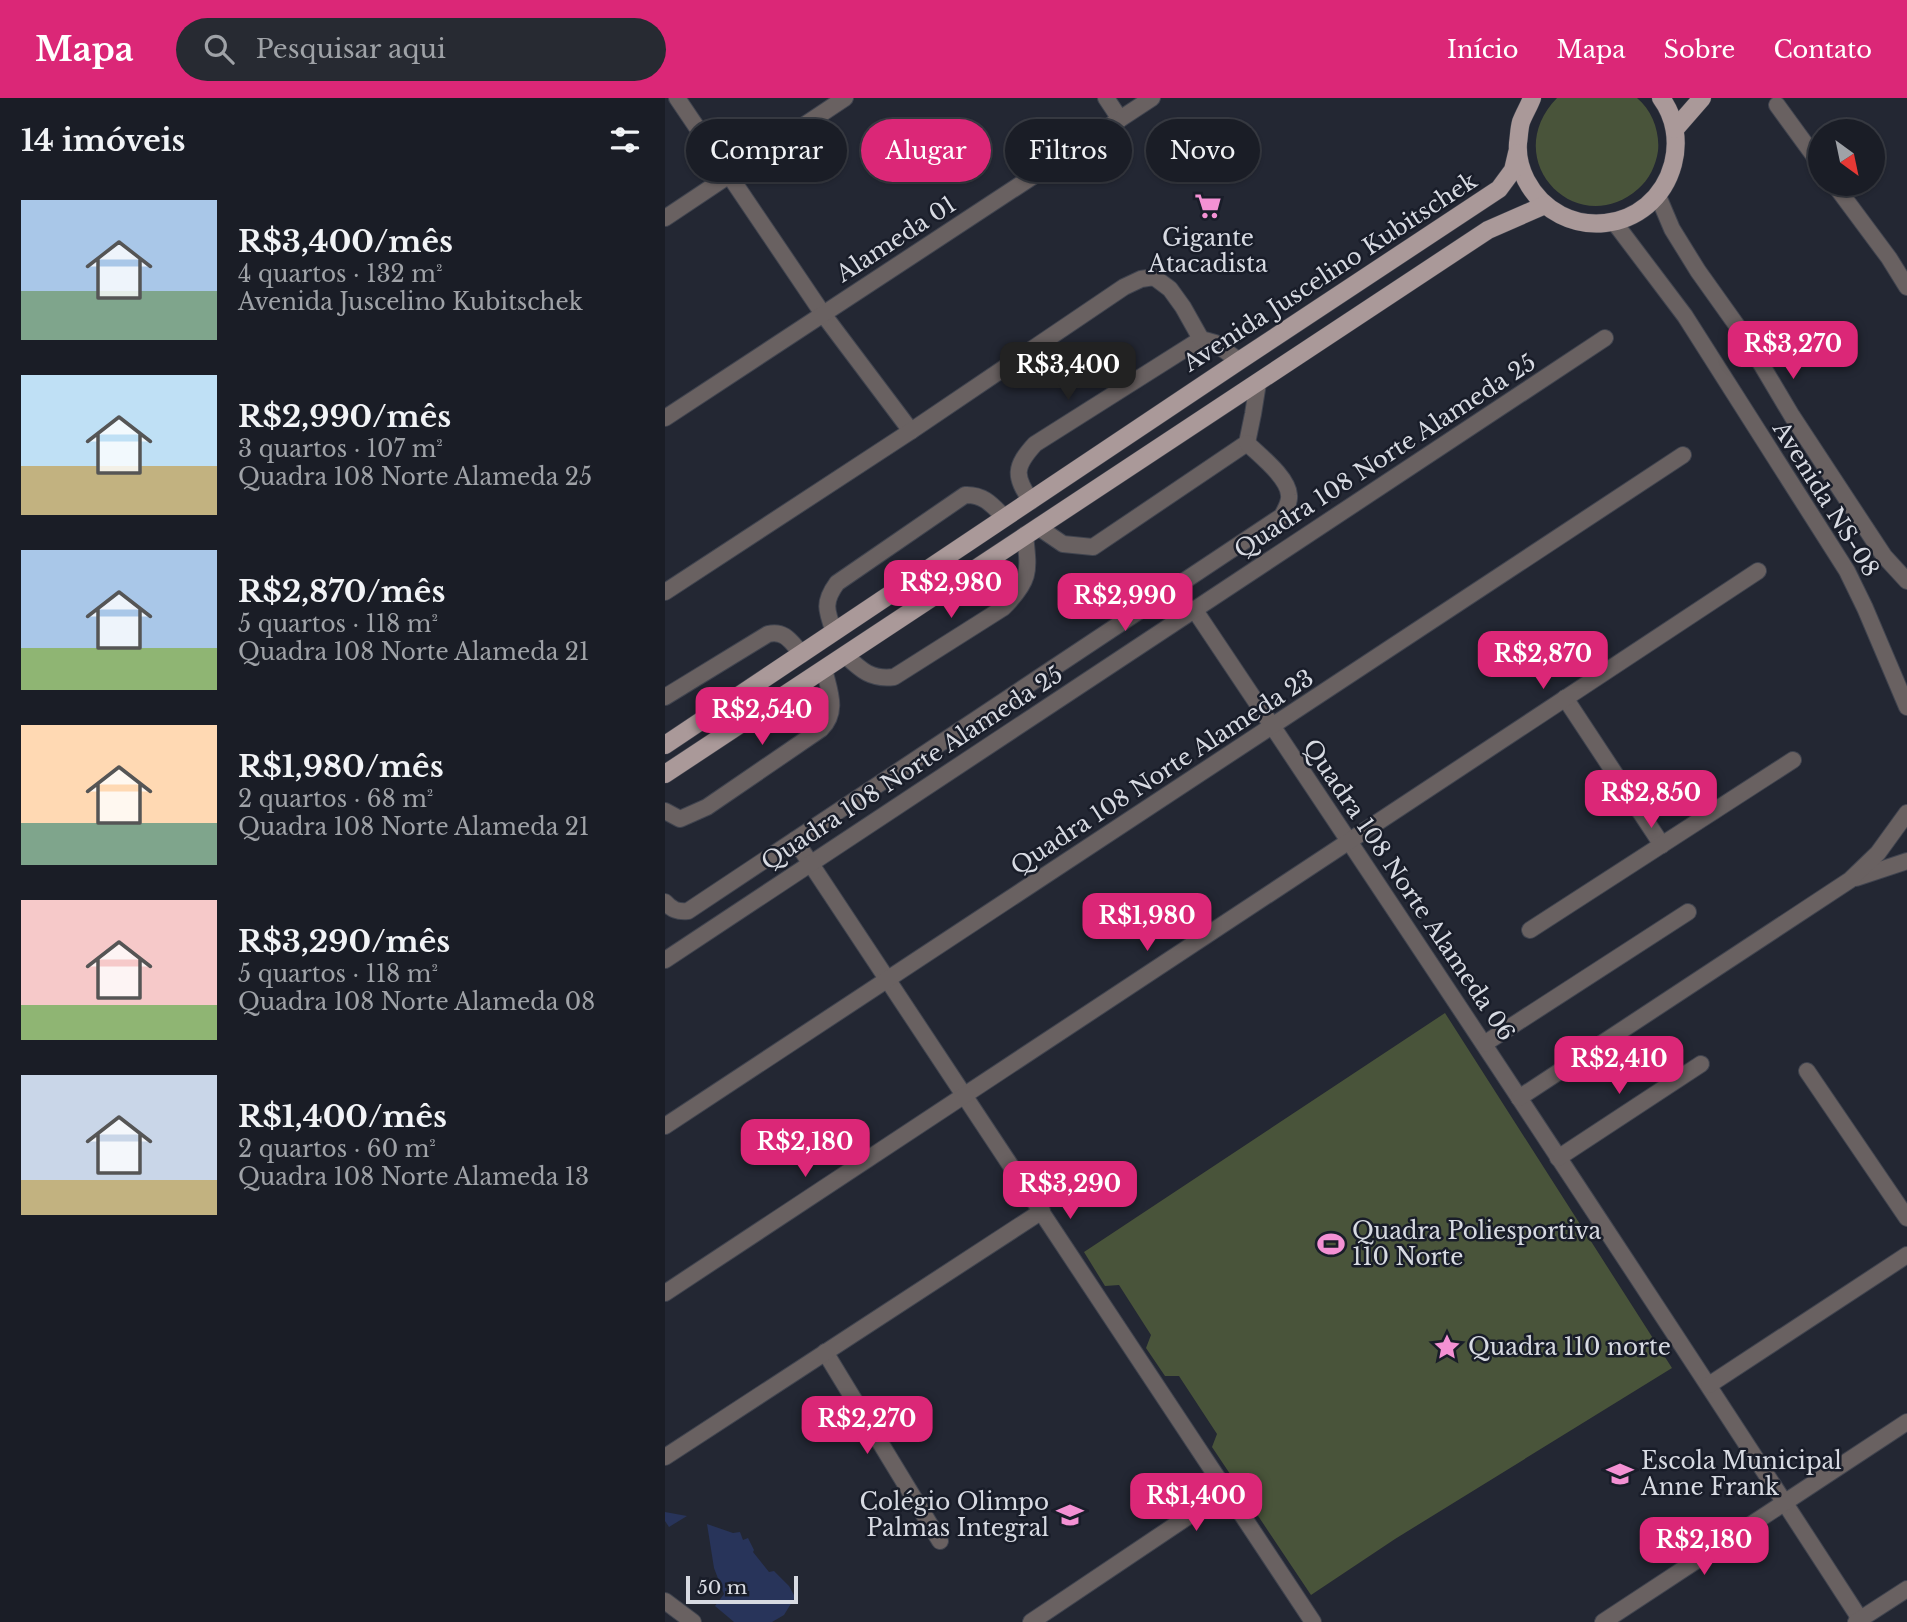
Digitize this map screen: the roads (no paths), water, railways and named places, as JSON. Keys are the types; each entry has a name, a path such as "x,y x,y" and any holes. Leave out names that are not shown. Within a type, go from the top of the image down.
{"main road":[{"path":"1532,98 1520,124 1517,153 1522,172 1531,190 1545,205 1566,218 1589,224 1630,217 1658,196 1670,175 1676,153 1675,129 1667,106 1661,98"},
{"path":"1675,129 1702,98"},
{"name":"Avenida Juscelino Kubitschek","path":"665,745 1499,189 1513,170 1517,153"},
{"path":"665,774 1488,230 1545,205"}],"street":[{"path":"677,98 691,119"},
{"path":"814,119 845,98"},
{"path":"1106,98 1119,119"},
{"name":"Alameda 01","path":"1121,119 1152,98"},
{"path":"1776,104 1808,148"},
{"path":"665,218 719,182"},
{"path":"735,182 823,314 911,431"},
{"name":"Alameda 01","path":"665,418 1025,182"},
{"name":"Avenida NS-08","path":"1658,196 1672,229 1698,271 1745,337 1792,416 1884,556 1907,581"},
{"path":"1843,196 1907,287"},
{"name":"Avenida NS-08","path":"1613,222 1685,316 1847,571 1907,707"},
{"path":"665,592 1124,287 1141,279 1154,278 1170,289 1201,339 1215,344 1239,361"},
{"name":"Quadra 108 Norte Alameda 25","path":"665,960 1605,338"},
{"path":"1031,501 1020,482 1019,472 1021,459 1035,444 1201,339"},
{"path":"845,655 863,672 880,677 894,677 1003,608 1027,578 1031,531 1063,544 1093,547 1247,443 1258,383"},
{"path":"665,902 675,911 688,911 1282,516 1290,496 1287,486 1247,443"},
{"name":"Quadra 108 Norte Alameda 23","path":"665,1126 1683,455"},
{"path":"834,632 826,602 837,583 965,495 982,497 1005,518"},
{"path":"1282,516 1299,540"},
{"path":"665,1293 1758,571"},
{"name":"Quadra 108 Norte Alameda 06","path":"1194,609 1709,1385 1859,1621"},
{"path":"665,697 768,634 778,632 786,636 802,654"},
{"path":"665,811 680,819 707,807 821,729 832,713 824,669"},
{"path":"1565,698 1662,845"},
{"path":"1530,930 1793,760"},
{"path":"1519,1098 1850,880 1878,853 1907,813"},
{"path":"796,840 1314,1622"},
{"path":"1850,880 1907,862"},
{"path":"1484,1044 1688,912"},
{"path":"1557,1158 1701,1064"},
{"path":"1807,1071 1907,1218"},
{"path":"665,1458 1042,1211"},
{"path":"1709,1385 1907,1255"},
{"path":"825,1352 940,1541"},
{"path":"1603,1622 1907,1422"},
{"path":"1031,1622 1226,1491"},
{"path":"1859,1621 1907,1589"},
{"path":"665,1601 693,1622"}],"place":[{"name":"Gigante Atacadista","path":"1208,206"},
{"name":"Quadra Poliesportiva 110 Norte","path":"1331,1244"},
{"name":"Quadra 110 norte","path":"1447,1347"},
{"name":"Escola Municipal Anne Frank","path":"1620,1474"},
{"name":"Colégio Olimpo Palmas Integral","path":"1070,1515"}]}
